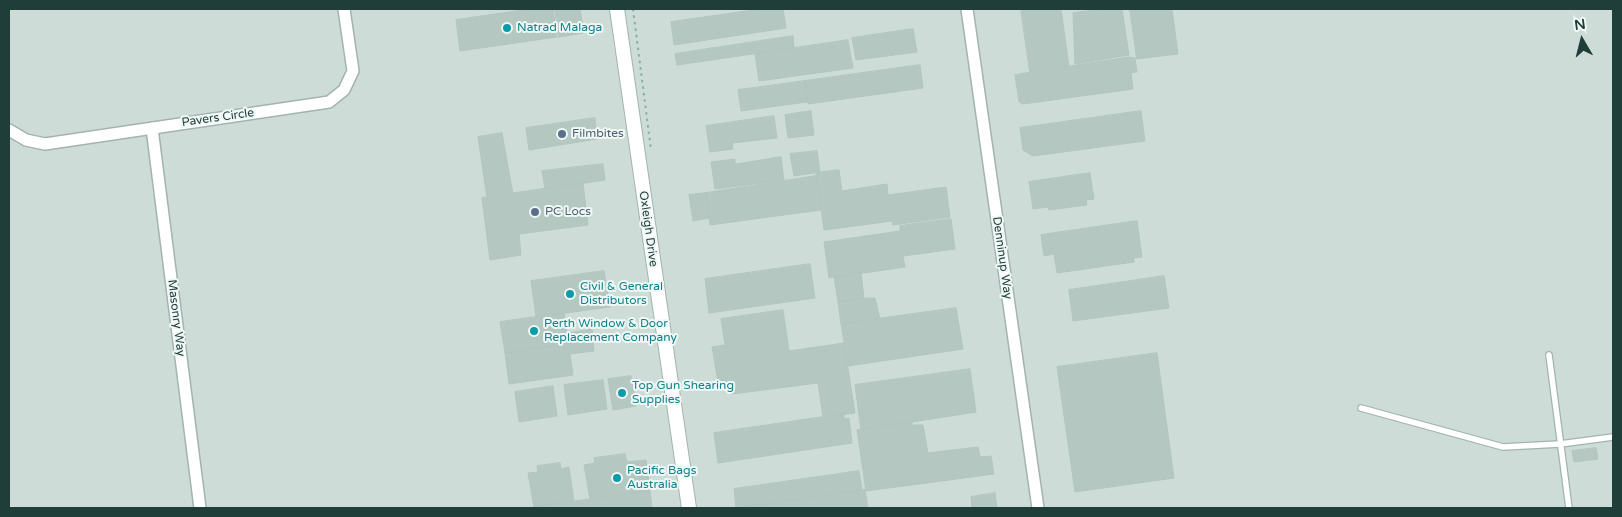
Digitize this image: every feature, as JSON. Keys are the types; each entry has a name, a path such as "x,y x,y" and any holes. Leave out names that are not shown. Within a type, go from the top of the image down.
{"street":[{"name":"Pavers Circle","path":"9,130 26,140 45,144 329,102 344,90 353,71 344,9"},
{"name":"Oxleigh Drive","path":"617,9 689,508"},
{"name":"Denninup Way","path":"966,9 1038,508"},
{"name":"Masonry Way","path":"152,128 200,508"}],"lane":[{"path":"1549,355 1568,508"},
{"path":"1361,408 1503,447 1560,444 1613,438"}],"shaded area":[{"path":"9,9 1613,9 1613,508 9,508"}],"building":[{"name":"Natrad Malaga","path":"530,9 553,9 557,37 460,51 456,20"},
{"path":"555,9 580,9 584,33 559,37"},
{"path":"761,9 783,9 786,28 674,45 671,22"},
{"path":"1021,9 1061,9 1069,66 1030,72"},
{"path":"1103,9 1122,9 1129,55 1075,64 1073,13"},
{"path":"1130,9 1172,9 1178,54 1137,59"},
{"path":"913,29 917,52 856,60 852,38"},
{"path":"793,36 794,48 677,65 675,54"},
{"path":"848,40 853,68 759,81 755,54"},
{"path":"1129,57 1135,58 1137,72 1131,73 1133,89 1023,104 1019,102 1015,75"},
{"path":"920,65 923,88 808,104 805,81"},
{"path":"805,81 807,102 741,111 738,90"},
{"path":"811,111 814,135 788,138 785,115"},
{"path":"1141,111 1145,141 1033,156 1023,150 1020,128"},
{"path":"774,116 777,138 732,143 733,149 710,152 706,126"},
{"name":"Filmbites","path":"595,118 597,139 529,150 526,128"},
{"path":"502,133 513,194 487,198 478,137"},
{"path":"817,151 820,172 794,176 790,154"},
{"path":"781,157 784,180 715,189 711,162 735,159 735,164"},
{"path":"603,164 605,180 545,189 542,171"},
{"path":"839,170 842,191 887,184 888,195 946,187 950,217 893,225 892,221 824,230 816,173"},
{"path":"1090,173 1094,199 1086,200 1087,205 1049,210 1048,207 1033,209 1029,182"},
{"path":"816,176 821,210 710,225 706,193"},
{"name":"PC Locs","path":"583,183 588,225 519,234 521,255 490,260 482,198"},
{"path":"706,193 709,218 693,221 689,195"},
{"path":"951,219 955,249 903,256 905,267 829,278 824,242 900,231 900,226"},
{"path":"1137,221 1142,257 1134,258 1134,262 1057,273 1054,254 1044,256 1041,235"},
{"path":"810,264 815,298 709,313 705,279"},
{"name":"Civil & General Distributors","path":"604,271 610,307 536,317 531,281"},
{"path":"861,273 864,298 838,302 834,277"},
{"path":"1164,276 1169,308 1073,321 1069,290"},
{"path":"875,298 880,319 841,324 838,302"},
{"path":"956,308 963,349 848,366 841,324"},
{"path":"783,310 789,351 844,343 855,413 823,417 818,383 732,394 729,381 718,382 712,347 725,345 721,319"},
{"name":"Perth Window & Door Replacement Company","path":"564,313 567,333 592,329 593,340 505,353 500,322"},
{"path":"593,340 594,351 570,354 573,375 509,384 505,353"},
{"path":"1157,353 1174,478 1075,492 1057,367"},
{"path":"970,369 976,412 861,430 855,385"},
{"name":"Top Gun Shearing Supplies","path":"631,376 636,406 613,410 608,379"},
{"path":"603,380 607,409 568,415 564,385"},
{"path":"553,386 557,416 519,422 515,392"},
{"path":"844,414 844,419 849,418 852,443 718,463 714,433"},
{"path":"912,422 912,425 923,425 928,453 978,447 980,457 991,456 994,474 866,491 857,430"},
{"path":"1596,448 1598,459 1574,462 1572,451"},
{"name":"Pacific Bags Australia","path":"625,454 627,462 646,460 650,491 590,499 584,465 595,463 594,458"},
{"path":"560,463 561,469 569,467 574,501 534,507 528,473 538,472 537,466"},
{"path":"859,471 862,490 736,508 734,489"},
{"path":"862,490 865,490 868,508 735,508"},
{"path":"650,491 652,508 534,508 534,507"},
{"path":"995,493 997,508 972,508 971,497"}],"place":[{"name":"Natrad Malaga","path":"507,28"},
{"name":"Filmbites","path":"562,134"},
{"name":"PC Locs","path":"535,212"},
{"name":"Civil & General Distributors","path":"570,294"},
{"name":"Perth Window & Door Replacement Company","path":"534,331"},
{"name":"Top Gun Shearing Supplies","path":"622,393"},
{"name":"Pacific Bags Australia","path":"617,478"}]}
